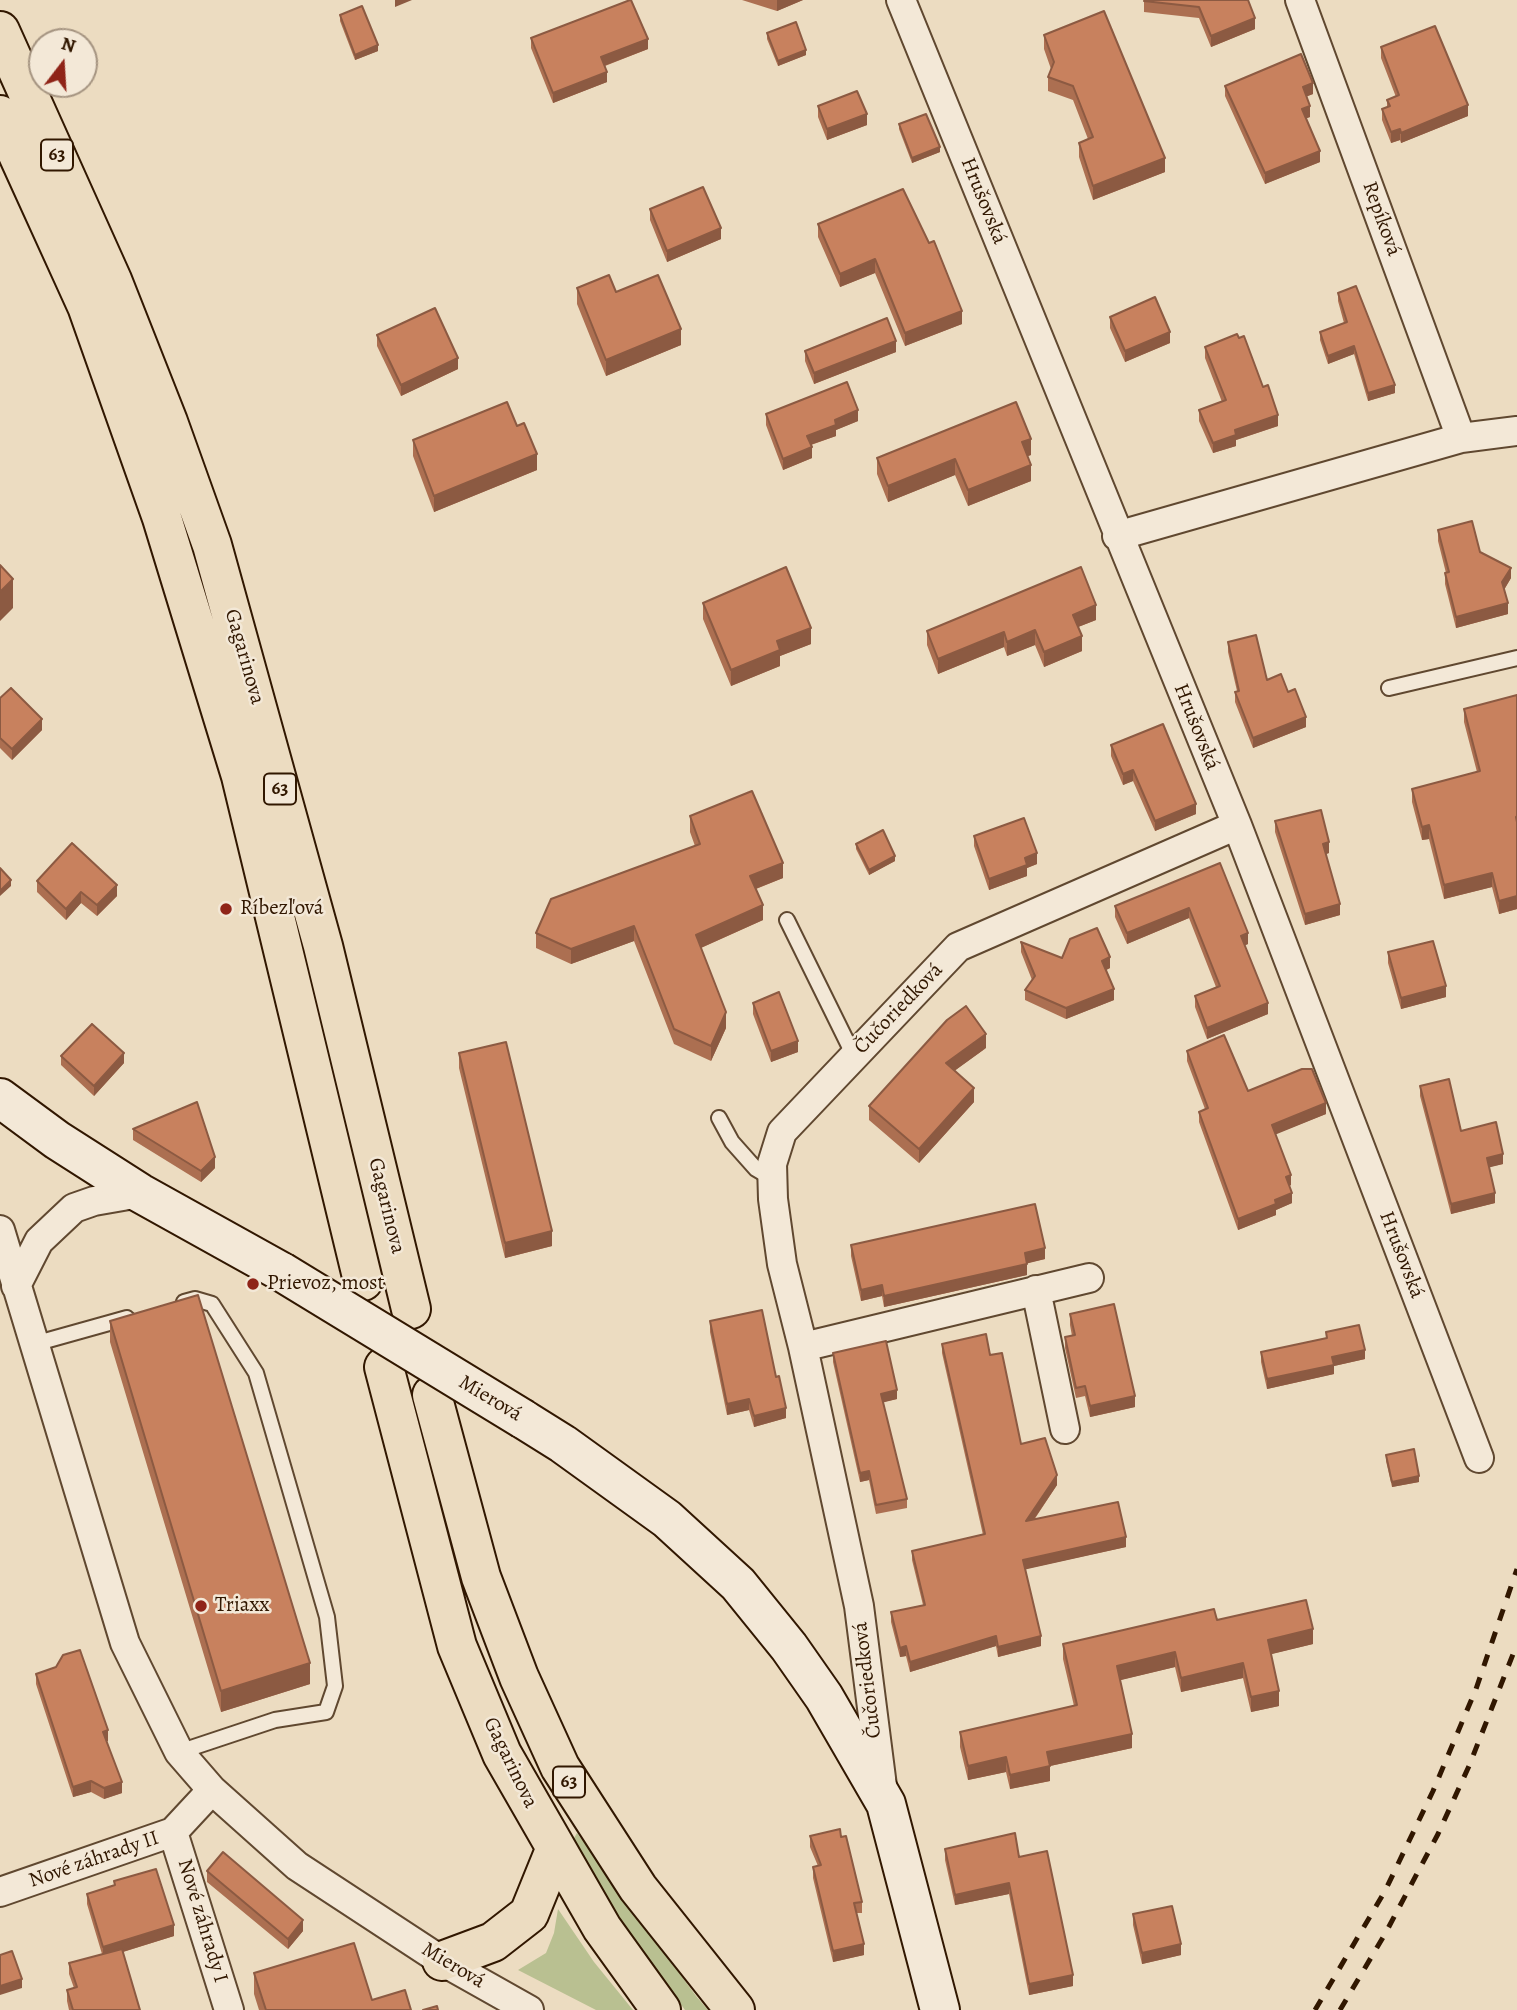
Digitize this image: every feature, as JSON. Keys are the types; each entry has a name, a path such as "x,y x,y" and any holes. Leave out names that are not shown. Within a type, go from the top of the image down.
{"main road":[{"name":"Gagarinova","path":"0,31 112,281 168,422 212,545 323,946 411,1309"},
{"name":"Gagarinova","path":"0,116 88,306 162,518 241,776 363,1281"},
{"name":"Gagarinova","path":"384,1367 457,1646 502,1755 602,1928 661,2010"},
{"name":"Gagarinova","path":"432,1395 481,1577 519,1677 560,1767 638,1888 734,2010"},
{"path":"442,1961 493,1942 529,1914 555,1850"}],"street":[{"name":"Hrušovská","path":"901,0 1237,825 1479,1458"},
{"name":"Repíková","path":"1300,0 1461,438"},
{"path":"1118,536 1461,438 1517,431"},
{"name":"Čučoriedková","path":"940,2010 886,1804 859,1606 803,1347 782,1264 772,1164 782,1132 958,947 1237,825"},
{"name":"Mierová","path":"0,1098 57,1140 140,1193 282,1272 523,1419 636,1494 738,1584 824,1697 886,1804"},
{"path":"16,1286 39,1241 74,1208 94,1201 140,1193"},
{"name":"Mierová","path":"0,1230 125,1643 179,1752 212,1790 297,1866 442,1961 529,2010"},
{"name":"Mierová","path":"0,1262 16,1286"},
{"path":"803,1347 1089,1278"},
{"path":"1036,1290 1065,1429"},
{"name":"Nové záhrady II","path":"0,1892 142,1846 173,1832 212,1790"},
{"name":"Nové záhrady I","path":"173,1832 229,2010"}],"lane":[{"path":"1389,688 1517,658"},
{"path":"787,920 854,1056"},
{"path":"719,1118 732,1142 756,1168 772,1179"},
{"path":"169,1307 195,1299 212,1304 256,1373 327,1617 335,1686 326,1712 275,1720 179,1752"},
{"path":"34,1344 143,1314"}],"green space":[{"path":"577,1833 708,2010 685,2010 603,1898 571,1843"},
{"path":"558,1909 594,1962 633,2010 596,2010 518,1970 546,1953 554,1933"}],"building":[{"path":"631,0 648,39 601,57 607,72 553,93 531,38"},
{"path":"1248,0 1255,18 1211,36 1199,7 1144,1"},
{"path":"362,6 378,45 355,55 340,15"},
{"path":"1104,11 1165,158 1093,186 1079,143 1093,137 1073,86 1048,77 1054,62 1044,35"},
{"path":"796,22 806,50 778,61 767,33"},
{"path":"1435,26 1468,105 1401,133 1400,129 1391,132 1382,109 1390,106 1387,100 1399,95 1381,47"},
{"path":"1301,54 1313,83 1303,87 1310,106 1302,109 1320,151 1265,173 1225,86"},
{"path":"857,91 867,114 827,129 818,106"},
{"path":"926,114 940,147 912,158 899,124"},
{"path":"703,187 721,228 667,251 650,209"},
{"path":"903,189 929,243 934,241 962,311 905,333 875,259 840,274 818,224"},
{"path":"609,275 616,292 658,275 681,329 606,360 577,288"},
{"path":"1356,286 1395,385 1368,393 1354,346 1328,356 1320,332 1347,322 1338,293"},
{"path":"1155,297 1170,332 1125,351 1110,317"},
{"path":"435,308 458,358 401,385 377,335"},
{"path":"887,318 896,341 814,373 805,351"},
{"path":"1237,334 1239,338 1244,336 1263,387 1268,385 1278,415 1235,430 1236,435 1213,443 1199,410 1226,400 1205,347"},
{"path":"847,382 858,410 835,420 836,425 807,436 812,447 783,459 766,414"},
{"path":"507,402 517,426 524,423 537,454 434,496 413,440"},
{"path":"1016,402 1031,439 1022,442 1031,465 968,490 955,459 888,486 877,458"},
{"path":"1472,521 1480,552 1511,568 1502,582 1508,603 1456,617 1445,573 1449,572 1438,530"},
{"path":"0,565 13,579 0,592"},
{"path":"786,567 811,628 777,641 780,650 731,670 703,603"},
{"path":"1081,567 1096,605 1073,615 1082,636 1044,652 1035,630 1007,642 1004,632 938,659 927,631"},
{"path":"1256,635 1267,680 1281,674 1288,692 1295,689 1306,717 1253,738 1235,692 1239,691 1228,642"},
{"path":"11,688 42,719 12,749 0,738 0,698"},
{"path":"1517,695 1517,896 1499,901 1492,873 1444,885 1429,825 1422,827 1412,789 1480,771 1464,709"},
{"path":"1163,724 1196,804 1155,821 1133,770 1123,774 1111,745"},
{"path":"752,791 783,863 750,876 763,905 696,935 726,1012 711,1046 674,1029 634,926 571,949 536,933 551,899 700,844 690,816"},
{"path":"1321,810 1329,842 1323,844 1340,904 1305,914 1275,821"},
{"path":"1024,818 1037,853 1025,858 1027,865 989,879 974,836"},
{"path":"883,830 895,856 869,870 856,844"},
{"path":"72,843 117,885 97,905 81,892 66,909 37,881"},
{"path":"1220,863 1248,933 1241,936 1268,1003 1207,1028 1195,996 1220,986 1189,908 1127,933 1115,906"},
{"path":"0,868 11,880 0,891"},
{"path":"1097,928 1110,957 1102,961 1114,989 1066,1008 1025,990 1035,976 1021,942 1062,958 1070,939"},
{"path":"1433,941 1446,986 1401,998 1388,952"},
{"path":"779,992 798,1041 771,1051 753,1003"},
{"path":"966,1006 986,1034 946,1063 974,1088 919,1149 869,1106 947,1020"},
{"path":"92,1024 124,1053 94,1086 61,1056"},
{"path":"1224,1035 1248,1091 1302,1069 1312,1069 1326,1103 1272,1125 1291,1175 1286,1177 1292,1193 1275,1200 1276,1204 1238,1219 1199,1112 1208,1108 1187,1051"},
{"path":"506,1042 552,1231 505,1243 459,1053"},
{"path":"1449,1079 1461,1131 1496,1122 1503,1154 1487,1158 1495,1193 1451,1204 1420,1086"},
{"path":"197,1102 215,1157 201,1171 133,1129"},
{"path":"1035,1204 1045,1248 1025,1253 1027,1264 884,1296 882,1285 861,1290 851,1245"},
{"path":"198,1295 310,1663 221,1691 110,1321"},
{"path":"1114,1304 1135,1396 1090,1406 1085,1386 1076,1388 1065,1337 1075,1335 1070,1314"},
{"path":"762,1310 776,1377 779,1376 786,1408 754,1416 749,1399 727,1404 710,1321"},
{"path":"1359,1325 1365,1350 1332,1357 1334,1365 1267,1379 1261,1352 1327,1338 1326,1332"},
{"path":"986,1334 990,1355 1002,1353 1021,1444 1045,1438 1057,1475 1026,1521 1118,1502 1126,1537 1023,1560 1041,1636 998,1647 996,1636 910,1662 906,1646 900,1648 891,1612 925,1605 912,1551 985,1534 942,1344"},
{"path":"886,1341 897,1390 881,1394 907,1499 876,1505 869,1471 860,1473 833,1353"},
{"path":"1414,1449 1419,1476 1392,1482 1386,1455"},
{"path":"1306,1600 1313,1629 1268,1640 1279,1691 1251,1697 1243,1663 1181,1678 1175,1652 1117,1666 1132,1734 1047,1752 1050,1766 1010,1775 1006,1757 968,1766 960,1732 1077,1705 1063,1644 1214,1609 1217,1620"},
{"path":"80,1650 108,1730 103,1732 122,1782 104,1788 91,1781 73,1787 36,1674 56,1667 63,1655"},
{"path":"840,1829 841,1837 846,1836 862,1902 854,1903 864,1944 833,1951 813,1867 821,1865 810,1836"},
{"path":"1015,1833 1019,1857 1047,1851 1073,1975 1029,1984 1009,1883 955,1895 945,1849"},
{"path":"223,1852 303,1920 288,1939 207,1871"},
{"path":"156,1869 174,1925 103,1947 87,1894 115,1885 114,1881"},
{"path":"1172,1906 1181,1944 1142,1953 1133,1914"},
{"path":"354,1943 372,2000 405,1990 411,2010 266,2010 254,1973"},
{"path":"122,1949 140,2010 73,2010 67,1990 77,1987 69,1963"},
{"path":"12,1951 22,1979 0,1986 0,1955"}],"railway":[{"path":"1315,2010 1385,1891 1433,1791 1476,1689 1517,1569"},
{"path":"1340,2010 1385,1934 1438,1834 1469,1766 1517,1644"}],"place":[{"name":"Ríbezľová","path":"226,909"},
{"name":"Prievoz, most","path":"253,1284"},
{"name":"Triaxx","path":"201,1606"}]}
